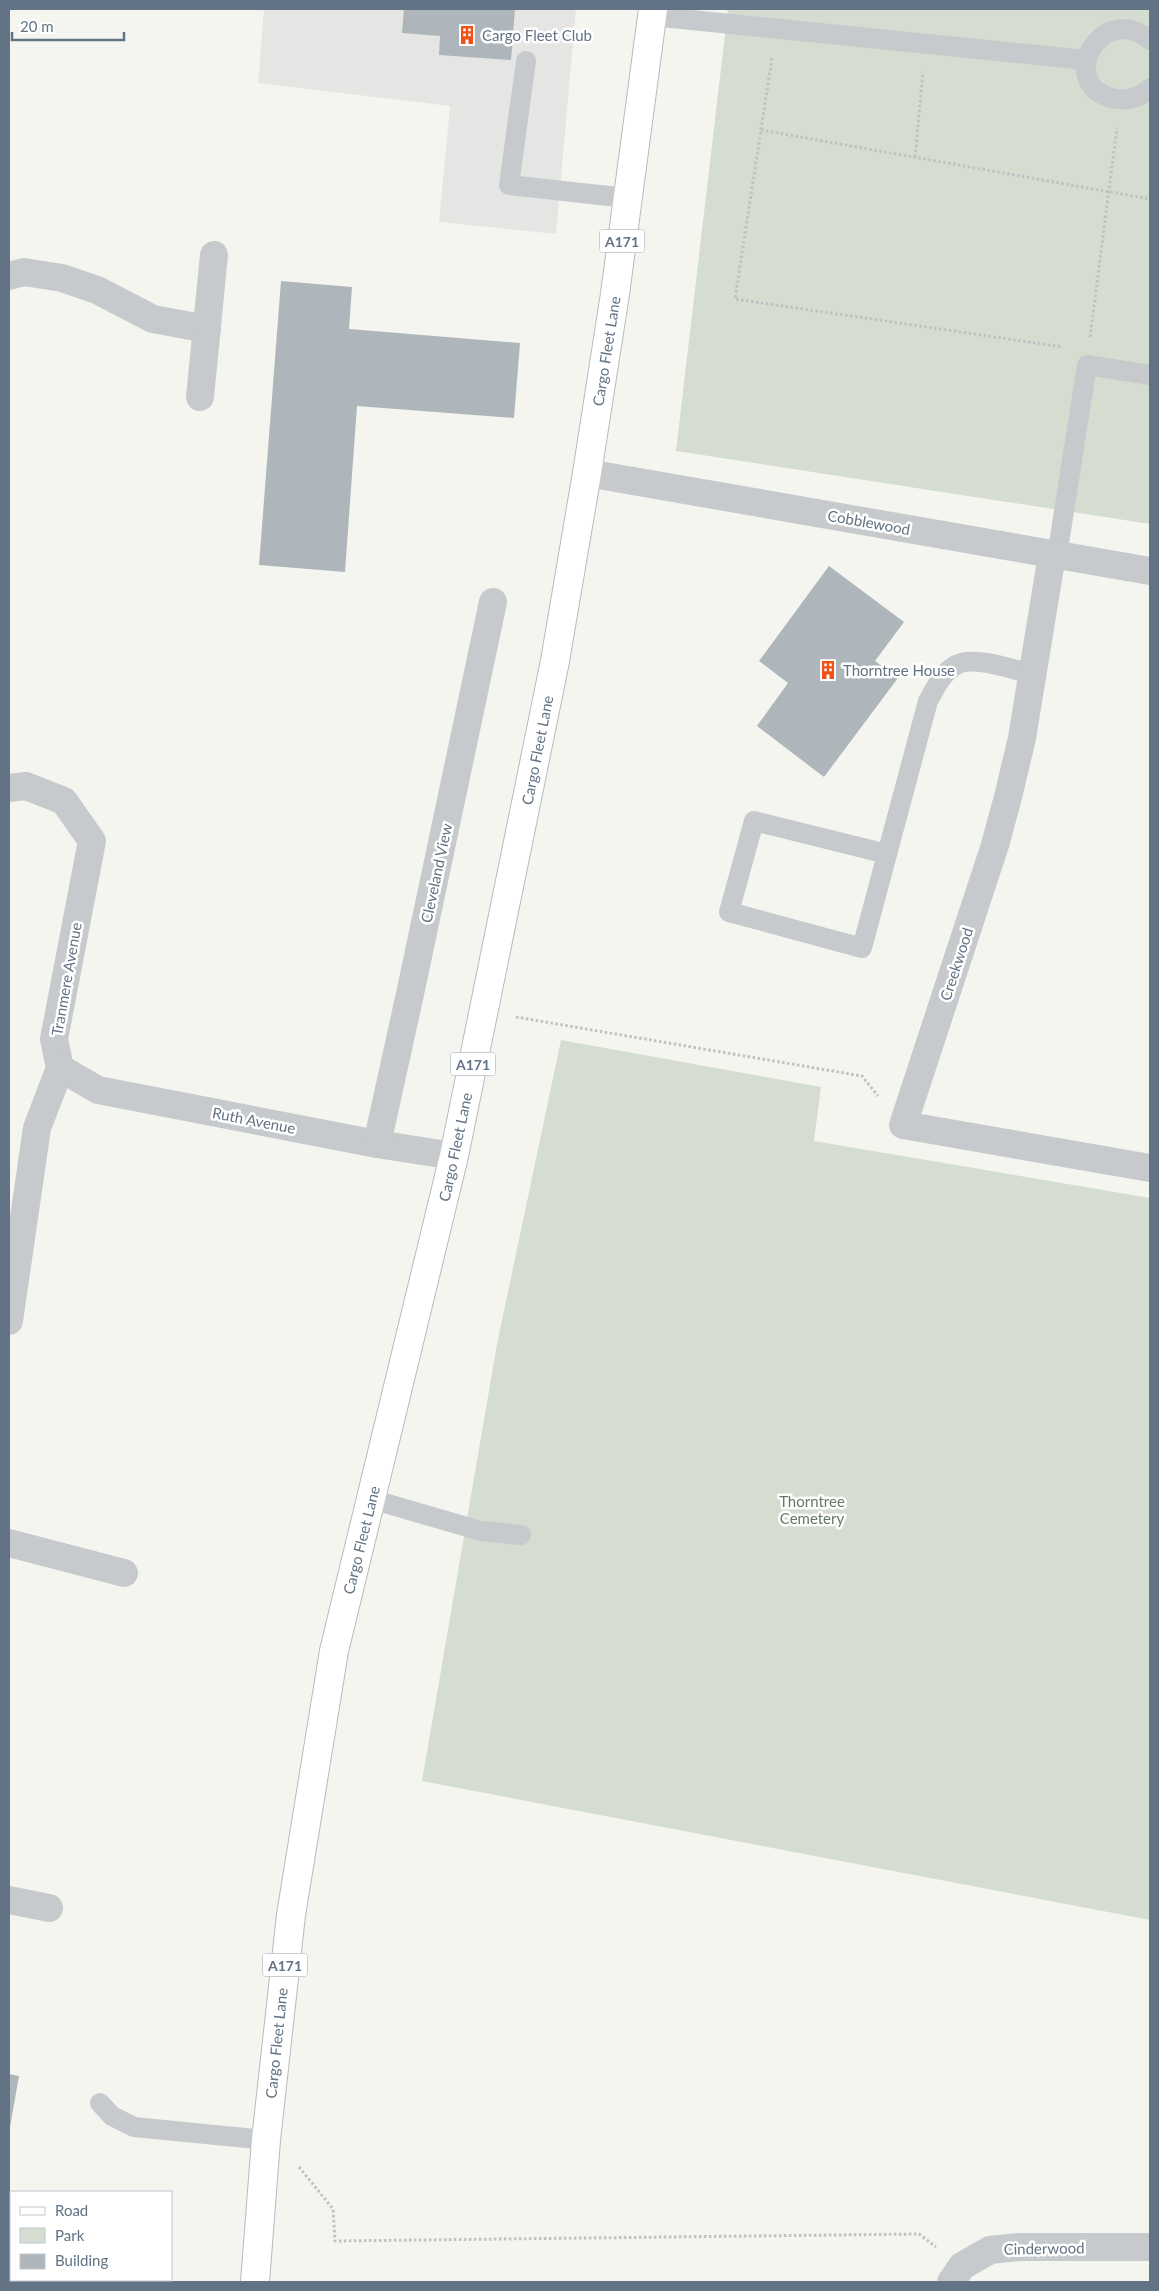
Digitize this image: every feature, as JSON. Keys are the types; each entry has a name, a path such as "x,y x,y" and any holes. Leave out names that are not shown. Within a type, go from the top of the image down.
{"main road":[{"name":"Cargo Fleet Lane","path":"254,2282 266,2140 291,1915 332,1660 454,1156 555,662 587,473 653,12"}],"street":[{"path":"200,397 214,254"},
{"path":"9,276 24,272 62,278 97,290 153,318 207,329"},
{"name":"Cobblewood","path":"587,473 1150,571"},
{"name":"Creekwood","path":"903,1126 995,845 1022,738 1032,674 1055,555"},
{"name":"Cleveland View","path":"377,1144 493,602"},
{"name":"Tranmere Avenue","path":"17,787 64,801 92,840 54,1039 60,1068"},
{"path":"9,1321 37,1128 60,1068"},
{"name":"Ruth Avenue","path":"60,1068 98,1090 377,1144 454,1156"},
{"path":"903,1126 1150,1168"},
{"path":"9,1543 124,1573"},
{"path":"9,1900 49,1908"},
{"name":"Cinderwood","path":"956,2274 990,2250 1019,2247 1150,2247"}],"lane":[{"path":"653,12 777,29 1086,60"},
{"path":"1150,40 1132,27 1119,26 1107,30 1097,37 1089,48 1086,60 1087,73 1092,84 1099,92 1120,100 1132,99 1142,95 1150,88"},
{"path":"526,61 509,185 627,198"},
{"path":"1055,555 1088,358 1150,375"},
{"path":"887,854 754,821 730,912 862,948 928,701 940,679 958,664 981,662 1032,674"},
{"path":"371,1499 481,1531 521,1535"},
{"path":"100,2103 112,2116 134,2127 266,2140"}],"path":[{"path":"777,29 734,299 1088,358 1111,192 1120,100"},
{"path":"915,157 925,44"},
{"path":"761,130 1150,199"},
{"path":"484,1011 862,1076 903,1126"},
{"path":"266,2140 299,2168 333,2209 335,2241 919,2234 956,2274"}],"shaded area":[{"path":"264,9 576,9 556,234 439,222 450,106 258,83"}],"green space":[{"path":"728,9 1150,9 1150,524 676,451"},
{"name":"Thorntree Cemetery","path":"561,1040 821,1087 814,1141 1150,1198 1150,1920 422,1781 497,1344"}],"building":[{"name":"Cargo Fleet Club","path":"404,9 515,9 511,60 439,55 440,36 402,33"},
{"path":"281,281 352,287 349,329 520,343 514,418 357,406 345,572 259,565"},
{"name":"Thorntree House","path":"829,566 904,622 875,661 898,678 824,777 757,726 788,683 759,661"},
{"path":"9,2074 19,2076 10,2127 9,2127"}],"place":[{"name":"Cargo Fleet Club","path":"467,35"},
{"name":"Thorntree House","path":"828,670"}]}
